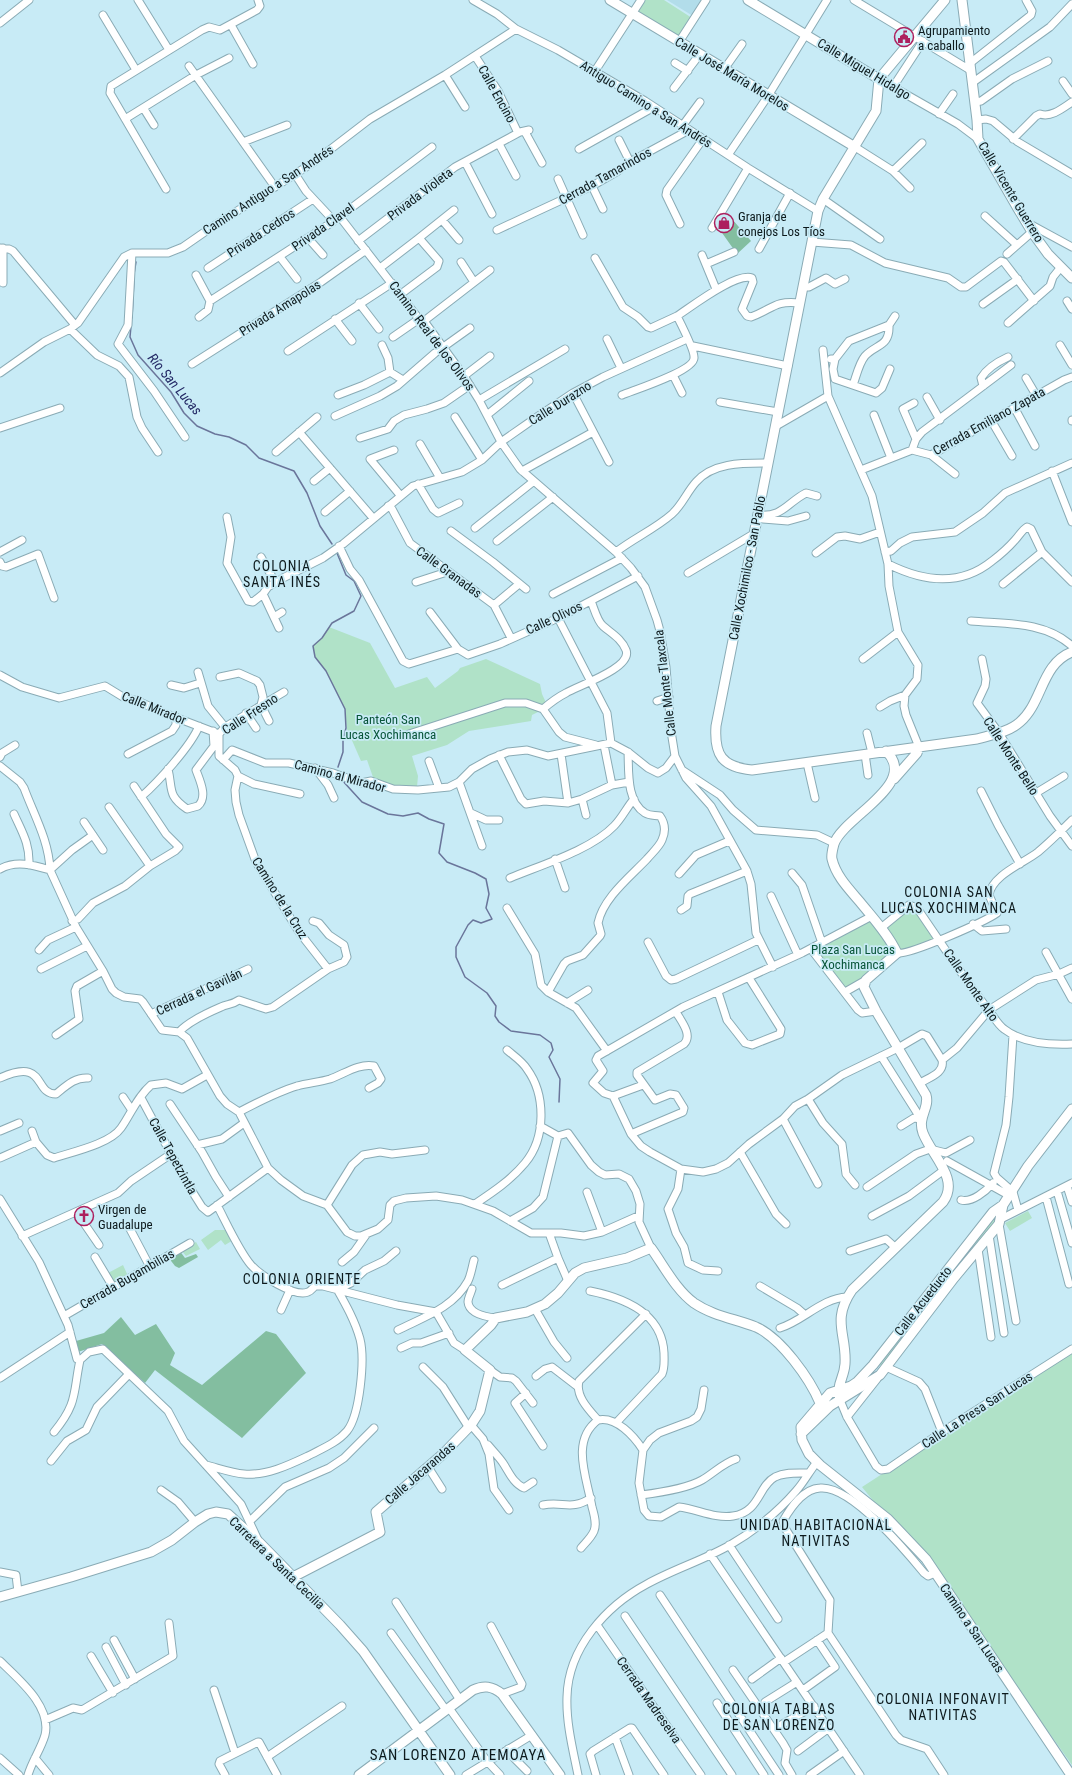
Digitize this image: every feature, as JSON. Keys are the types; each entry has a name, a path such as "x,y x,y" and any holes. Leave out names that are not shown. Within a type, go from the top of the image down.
{"street":[{"path":"0,23 29,0"},
{"path":"138,0 169,50"},
{"path":"166,190 110,93 110,88 136,70 209,27 220,30 257,10 260,6 258,0"},
{"name":"Antiguo Camino a San Andrés","path":"473,0 497,14 516,29 558,50 654,107 818,211"},
{"name":"Calle José María Morelos","path":"610,0 854,147"},
{"path":"595,72 641,0"},
{"path":"679,42 706,0"},
{"name":"Calle Miguel Hidalgo","path":"748,0 878,79 958,124 978,139"},
{"path":"728,155 768,96 827,0"},
{"path":"854,0 969,67 1031,16 1032,11 1026,0"},
{"path":"893,87 919,39 945,0"},
{"name":"Calle Vicente Guerrero","path":"962,0 978,139 1032,232 1060,267 1072,278"},
{"path":"972,83 1050,27 1072,4"},
{"path":"103,15 136,70"},
{"path":"231,25 253,64"},
{"name":"Camino Antiguo a San Andrés","path":"132,253 168,253 176,251 275,188 328,152 355,129 370,119 445,75 516,29"},
{"path":"878,79 919,39"},
{"path":"725,68 742,44"},
{"path":"674,88 700,54"},
{"name":"Calle Encino","path":"475,56 542,163"},
{"path":"125,120 196,76 229,58"},
{"path":"974,102 981,101 1012,79 1048,61"},
{"path":"675,63 688,70"},
{"path":"189,66 275,188"},
{"path":"445,75 465,107"},
{"name":"Calle Xochimilco - San Pablo","path":"878,79 876,111 823,199 818,211 714,742 725,761 738,768 752,770 977,739 999,733 1019,723 1034,703 1056,661 1072,652"},
{"path":"1063,81 1072,94"},
{"path":"939,114 953,94"},
{"path":"686,127 700,102"},
{"path":"1013,139 1036,116 1040,114 1046,116 1072,102"},
{"path":"579,149 654,107"},
{"path":"144,109 154,125"},
{"path":"977,120 986,119 993,121 1013,139 1072,174"},
{"path":"243,142 287,124"},
{"name":"Cerrada Tamarindos","path":"497,230 567,199 618,172 630,162 686,127"},
{"name":"Privada Violeta","path":"358,241 431,184 465,162 524,132"},
{"path":"680,224 666,195 667,190 703,139"},
{"path":"620,140 630,162"},
{"path":"893,171 922,143"},
{"path":"499,144 516,176"},
{"name":"Privada Clavel","path":"210,302 337,219 432,147"},
{"path":"854,147 893,171 910,188"},
{"path":"465,162 492,214"},
{"path":"712,228 748,168"},
{"name":"Camino Real de los Olivos","path":"295,174 313,199 337,219 366,250 444,348 479,400 501,442 522,471 616,552 638,576"},
{"path":"558,179 583,235"},
{"path":"592,186 603,209"},
{"path":"759,249 790,193"},
{"name":"Privada Cedros","path":"208,268 313,199"},
{"path":"823,199 880,239"},
{"path":"380,268 454,210"},
{"path":"985,216 1016,246"},
{"path":"442,220 459,240"},
{"path":"1026,222 1060,242 1072,247"},
{"path":"1007,254 1032,232"},
{"path":"308,238 324,255"},
{"path":"401,294 439,264 439,261 419,238"},
{"path":"812,242 851,245 885,263 948,278 961,287 966,287 1002,262 1006,264 1034,301"},
{"path":"3,283 1,248 13,251 72,327 97,355 119,366 129,377 137,417 142,428 158,452"},
{"name":"Privada Amapolas","path":"192,364 321,282 366,250"},
{"path":"706,264 734,252"},
{"path":"0,372 44,342 72,327 81,320 115,268 124,257 132,253 128,325 118,344 154,391 185,437"},
{"path":"702,255 716,289"},
{"path":"280,257 297,279"},
{"path":"595,258 623,307 638,316 648,327 651,328 677,316 716,289 746,277 752,278 753,282 742,309 747,316 751,317 774,304 782,302 800,303"},
{"path":"461,262 474,282"},
{"path":"1008,323 1052,284 1053,277 1060,267"},
{"path":"393,337 422,320 490,270"},
{"path":"196,275 210,302 208,310 199,317"},
{"path":"804,286 809,287 826,278 835,284 845,279"},
{"path":"983,304 1018,279"},
{"path":"288,351 359,303 392,283"},
{"path":"1067,301 1072,309"},
{"path":"359,303 378,329"},
{"path":"622,395 674,375 693,363 695,358 693,346 687,339 677,316"},
{"path":"853,386 864,358 884,343 889,331 889,325 895,316"},
{"path":"335,319 352,341"},
{"path":"889,325 849,341 835,358 833,368 835,379 876,393 879,391 890,369"},
{"path":"335,416 380,396 397,386 470,328"},
{"path":"607,339 621,368"},
{"name":"Calle Durazno","path":"263,594 268,587 275,582 323,558 340,546 400,495 418,484 462,472 482,460 501,442 573,393 621,368 687,339"},
{"path":"382,345 388,358 390,372"},
{"path":"1060,345 1072,365"},
{"path":"693,346 788,366"},
{"path":"479,400 565,350"},
{"path":"823,350 828,396 872,496 888,564 889,586 898,632 918,665 917,680 905,695 880,707"},
{"path":"464,376 490,356"},
{"path":"983,386 981,378 984,374 998,362 1008,357"},
{"path":"825,360 835,358"},
{"name":"Cerrada Emiliano Zapata","path":"912,450 916,439 922,432 940,420 1011,365"},
{"path":"390,372 403,380"},
{"path":"338,395 364,385 390,372"},
{"path":"674,375 682,392"},
{"name":"Cerrada Emiliano Zapata","path":"861,470 912,450 930,455 1014,407 1072,377"},
{"path":"1026,378 1036,395"},
{"path":"487,415 529,381"},
{"path":"360,438 388,429 394,421 404,415 444,403 470,386"},
{"path":"573,393 609,462"},
{"path":"776,426 828,396"},
{"path":"927,396 940,420"},
{"path":"720,402 778,412"},
{"path":"914,403 903,409 916,439"},
{"path":"1014,407 1035,446"},
{"path":"0,428 60,408"},
{"path":"874,415 891,458"},
{"path":"276,452 317,417"},
{"path":"455,417 482,460"},
{"path":"992,420 1012,456"},
{"path":"299,432 373,518"},
{"path":"522,471 593,432"},
{"path":"420,444 440,478"},
{"path":"394,450 370,459 400,495"},
{"path":"930,455 955,474"},
{"path":"616,552 660,523 673,512 696,482 711,470 733,464 768,463"},
{"path":"885,552 891,551 900,543 912,536 955,532 983,513 1005,493 1072,463"},
{"path":"314,481 330,468"},
{"path":"1052,471 1072,522"},
{"path":"475,528 534,481"},
{"path":"418,484 435,512 440,513 459,503"},
{"path":"325,512 350,491"},
{"path":"758,517 776,514 806,493 816,496"},
{"path":"497,541 553,497"},
{"name":"Calle Granadas","path":"388,506 392,509 410,543 447,572 494,605 511,638"},
{"path":"227,516 231,537 227,563 248,601 253,602 263,594 279,628"},
{"path":"758,517 788,521 806,516"},
{"path":"888,564 901,570 928,578 942,580 955,578 976,572 992,562 1027,527 1031,529 1042,552 1072,583"},
{"path":"451,531 494,562 526,589"},
{"path":"816,553 837,537 846,536 860,539 880,532"},
{"path":"688,573 755,533"},
{"path":"0,552 22,540"},
{"path":"340,546 350,569 359,580 403,661 408,664 458,649 430,612"},
{"path":"1003,584 1042,552"},
{"path":"0,562 2,566 6,567 38,554 54,598"},
{"path":"261,557 275,582"},
{"path":"553,594 622,558"},
{"path":"416,582 447,572"},
{"name":"Calle Olivos","path":"458,649 468,655 484,650 558,618 638,576"},
{"name":"Calle Monte Tlaxcala","path":"638,576 648,594 658,620 669,697 671,731 675,756 686,778 711,806 729,841 747,871"},
{"path":"494,605 519,584"},
{"path":"543,709 566,692 591,682 617,667 627,652 614,634 601,625 591,601"},
{"path":"274,617 282,612"},
{"path":"558,618 607,713 604,745 612,785"},
{"path":"971,621 1042,628 1062,637 1072,646"},
{"path":"863,659 898,632"},
{"name":"Calle Monte Bello","path":"982,659 986,679 985,686 976,703 999,733 1050,816 1072,846"},
{"path":"198,672 208,706 225,727"},
{"path":"220,677 236,673 257,681 260,685 263,697 261,705 269,721"},
{"name":"Calle Mirador","path":"0,675 22,687 59,698 105,686 123,697 138,701 216,733"},
{"path":"171,685 184,688 200,683"},
{"name":"Calle Fresno","path":"223,760 219,756 216,733 246,713 284,692"},
{"path":"897,953 892,943 872,916 842,881 832,857 834,843 893,780 914,756 919,747 906,716 905,695"},
{"path":"657,701 669,697"},
{"path":"406,735 506,703 526,703 543,709 559,732 565,737 604,745 628,752 648,768 658,773 666,768 675,756"},
{"path":"246,713 256,728"},
{"path":"128,754 172,731 176,725 176,717"},
{"path":"141,797 168,769 196,734 199,726"},
{"path":"168,769 170,787 175,800 187,809 198,806 203,798 203,790 196,770 197,766 214,746 216,733"},
{"path":"867,733 868,775"},
{"path":"0,757 2,753 15,745"},
{"name":"Camino al Mirador","path":"223,760 232,750 265,763 289,763 315,768 361,783 371,782 393,790 449,787 459,782 472,769 499,755 518,750 527,750 548,756 604,745"},
{"path":"886,751 891,756 895,765 893,780"},
{"path":"548,992 564,964 567,961 583,955 600,936 601,934 598,923 605,907 620,887 651,855 662,840 663,820 660,816 652,816 638,807 634,799 629,782 628,752"},
{"path":"561,754 568,803"},
{"path":"499,755 521,799 526,804 544,801 568,803 582,799 612,785 629,782"},
{"path":"223,760 235,770 238,776 254,784 300,794"},
{"path":"429,761 439,788"},
{"path":"807,763 815,798"},
{"path":"0,766 20,782 24,788 44,836 50,870 74,924 104,971 112,988 116,993 124,998 140,999 162,1030 166,1032 178,1032 187,1038 220,1096 239,1112 268,1168 281,1180 303,1196 327,1205 347,1232 356,1236 366,1235 385,1224 390,1215 390,1205 394,1201 425,1196 450,1197 475,1204 510,1221 531,1234 549,1233 584,1236 602,1232 638,1216"},
{"path":"315,768 328,785 334,798"},
{"path":"681,769 720,795 732,810 756,830 817,835 834,843"},
{"name":"Camino de la Cruz","path":"238,776 235,790 236,802 239,815 256,862 299,932 328,969"},
{"path":"1036,793 1064,776"},
{"path":"459,782 482,846"},
{"path":"39,950 48,940 74,924 93,903 125,886 150,866 179,847 166,834 134,786"},
{"path":"981,791 1020,864"},
{"path":"582,799 586,815"},
{"path":"510,878 578,850 608,831 617,822 634,799"},
{"path":"109,807 150,866"},
{"path":"471,813 486,820 499,820"},
{"path":"14,814 30,851 29,865"},
{"path":"845,992 866,980 897,953 902,954 940,940 997,913 992,902 990,891 1004,874 1038,852 1072,820"},
{"path":"84,822 102,850"},
{"path":"50,870 72,850 93,835"},
{"path":"679,874 696,855 729,841"},
{"path":"555,860 565,888"},
{"path":"0,869 12,864 29,865 50,870"},
{"path":"681,910 687,906 688,896 690,894 747,871 756,934 773,967"},
{"path":"792,873 802,885 822,943"},
{"path":"771,896 798,955"},
{"name":"Calle Monte Alto","path":"881,928 910,905 914,905 1004,1029 1013,1034 1032,1040 1058,1044 1072,1044"},
{"path":"507,908 535,954 541,985 548,992 576,1008 582,1014 607,1051"},
{"path":"643,1084 613,1096 604,1093 593,1083 603,1071 596,1060 596,1057 676,1012 811,949 872,916"},
{"path":"178,1032 197,1019 222,1006 231,1005 238,1000 266,1009 273,1007 328,969 346,960 347,957 344,945 329,935 319,923 313,921"},
{"path":"973,924 982,931 1006,929"},
{"path":"648,942 666,976 671,980 758,940"},
{"path":"41,969 87,946"},
{"path":"811,949 862,1013 876,1011"},
{"path":"1046,952 1072,998"},
{"path":"942,1060 957,1048 989,1010 1032,982 1059,974 1072,968"},
{"name":"Cerrada el Gavilán","path":"151,1014 248,969"},
{"path":"56,1035 79,1019 75,991 77,986 104,971"},
{"path":"718,992 726,1020 745,1043 752,1045 780,1034 781,1029 749,978"},
{"path":"866,980 864,987 876,1011 920,1083 927,1099 921,1119 921,1128 930,1149 945,1165 1011,1194"},
{"path":"567,1002 588,990"},
{"path":"631,1134 683,1112 684,1108 676,1095 670,1094 659,1100 655,1100 643,1084 637,1072 684,1044 688,1038 676,1012"},
{"path":"613,1096 631,1134 641,1146 681,1170 703,1172 722,1166 783,1120 795,1106 808,1099 842,1075 924,1034 942,1060 943,1066 941,1070 920,1083"},
{"path":"1013,1034 1006,1124 994,1169 997,1178 1011,1194 1018,1210"},
{"path":"475,1204 505,1183 526,1163 536,1146 540,1126 540,1102 534,1082 522,1063 506,1050"},
{"path":"880,1056 921,1119"},
{"path":"239,1112 275,1094 370,1065 376,1068 380,1079 378,1083 369,1088"},
{"path":"0,1078 16,1072 27,1071 35,1076 48,1092 56,1094 80,1078 88,1078"},
{"path":"32,1131 36,1142 47,1155 54,1158 95,1144 118,1132 131,1109 151,1085 166,1083 182,1089 207,1075"},
{"path":"123,1097 131,1109"},
{"name":"Calle Tepetzintla","path":"140,1098 202,1206 208,1212 217,1205"},
{"path":"808,1099 823,1123 842,1144 846,1174 855,1185"},
{"path":"170,1104 230,1197"},
{"name":"Calle Acueducto","path":"847,1416 940,1295 1000,1222 1004,1205 1028,1166 1072,1109"},
{"path":"902,1126 914,1118 921,1119"},
{"path":"783,1120 818,1184"},
{"path":"0,1131 19,1122"},
{"path":"197,1145 222,1139 244,1123"},
{"path":"540,1126 558,1136 568,1133 591,1165 599,1172 604,1174 619,1174 629,1179 636,1191 640,1204 641,1209 638,1216 638,1222 651,1248 673,1280 693,1302 713,1313 758,1328 783,1349 802,1369 815,1391 820,1403 816,1414"},
{"path":"510,1221 539,1203 547,1182 558,1136"},
{"path":"867,1187 916,1154 930,1149 946,1153 970,1140"},
{"path":"0,1158 36,1142"},
{"path":"327,1205 352,1165 363,1155 380,1152 392,1154 425,1150"},
{"path":"740,1152 776,1214 786,1224"},
{"path":"22,1236 118,1193 131,1181 171,1154"},
{"path":"872,1216 909,1196 945,1165"},
{"path":"820,1403 836,1395 845,1368 840,1321 841,1312 847,1297 852,1290 946,1198 949,1181 945,1165"},
{"path":"268,1168 217,1205 252,1266 290,1290 307,1292 315,1286 323,1286 397,1305 436,1312 454,1343 500,1377 512,1378 516,1381 533,1403"},
{"path":"681,1170 678,1190 668,1209 676,1233 684,1247 688,1263 703,1270 718,1271"},
{"path":"961,1200 966,1202 972,1200 991,1185 997,1178"},
{"path":"1016,1321 1000,1222 1018,1210 1070,1184 1072,1202"},
{"path":"1057,1191 1072,1243"},
{"path":"588,1192 602,1232"},
{"path":"1046,1197 1069,1284"},
{"path":"0,1199 38,1262 64,1316 70,1332 75,1356 80,1360"},
{"name":"Calle Acueducto","path":"801,1434 816,1414 830,1406 836,1395 857,1382 873,1366 993,1212 1004,1205"},
{"path":"77,1212 99,1245"},
{"path":"130,1229 149,1265"},
{"path":"549,1233 568,1281"},
{"path":"342,1262 354,1252 366,1235"},
{"path":"990,1235 1004,1333"},
{"path":"850,1251 886,1239 896,1248"},
{"name":"Cerrada Bugambilias","path":"64,1316 149,1265 190,1243"},
{"path":"472,1289 468,1301 470,1306 483,1316 496,1318 527,1312 552,1299 575,1273 584,1268 627,1258 651,1248"},
{"path":"978,1249 991,1337"},
{"path":"337,1289 350,1283 365,1270 384,1261 396,1251"},
{"path":"95,1257 113,1287"},
{"path":"502,1285 558,1258"},
{"path":"398,1330 436,1312 457,1296 468,1280 474,1260"},
{"path":"760,1286 797,1308 805,1315"},
{"path":"205,1465 243,1474 268,1472 298,1461 327,1446 339,1439 347,1431 358,1403 361,1356 360,1341 356,1327 337,1289"},
{"path":"281,1310 290,1290"},
{"path":"590,1291 604,1294 629,1304 646,1314 654,1322 662,1339 664,1370 659,1379 616,1423"},
{"path":"780,1328 837,1297 847,1297"},
{"path":"535,1309 554,1342 567,1358"},
{"path":"578,1387 579,1381 646,1314"},
{"path":"465,1350 491,1325 496,1318"},
{"path":"0,1378 70,1332"},
{"path":"401,1348 412,1343 421,1343 449,1333"},
{"path":"54,1432 66,1417 73,1401 80,1360 89,1352 103,1349 168,1411 184,1441 241,1504 259,1542"},
{"name":"Calle La Presa San Lucas","path":"847,1416 876,1466 881,1470 888,1469 942,1432 1072,1349"},
{"path":"873,1366 883,1371 919,1382 925,1389 942,1432"},
{"path":"423,1367 446,1392 470,1426 502,1461 514,1481 524,1488 533,1482"},
{"path":"536,1376 545,1369 552,1367 578,1387 585,1403 598,1420"},
{"name":"Calle Jacarandas","path":"293,1577 380,1532 376,1512 460,1439 470,1426 480,1411 490,1370"},
{"name":"Calle Acueducto","path":"836,1395 883,1371"},
{"path":"51,1461 67,1441 86,1430 96,1407 129,1374"},
{"path":"704,1390 701,1409 697,1417 659,1433 650,1440 643,1450 639,1483 645,1513 656,1518 666,1515 679,1507 719,1517 735,1516 743,1514 754,1505 771,1479 785,1474 808,1473"},
{"path":"815,1391 836,1395"},
{"path":"526,1393 515,1403 543,1446"},
{"path":"836,1395 847,1416"},
{"path":"581,1548 589,1539 595,1526 591,1498 583,1464 582,1444 587,1432 598,1420 612,1420 638,1442 643,1450"},
{"path":"250,1521 286,1487 329,1468 344,1458 374,1428"},
{"name":"Camino a San Lucas","path":"801,1434 802,1440 809,1454 888,1519 926,1559 1071,1775"},
{"path":"483,1439 489,1454 494,1489 509,1510"},
{"path":"641,1495 691,1486 730,1461 736,1459"},
{"path":"578,1775 568,1724 567,1696 574,1662 584,1642 597,1624 613,1607 648,1583 729,1545 754,1529 799,1488 817,1462"},
{"path":"428,1468 442,1489"},
{"path":"935,1573 928,1576 924,1573 887,1531 851,1499 834,1490 822,1487 805,1493 794,1504 783,1524 830,1600 828,1633 896,1735 901,1740 927,1749 944,1775"},
{"path":"161,1490 169,1494 178,1502 195,1522"},
{"path":"543,1505 550,1504 573,1506 591,1498"},
{"name":"Carretera a Santa Cecilia","path":"0,1597 151,1552 172,1540 208,1514 216,1512 223,1513 237,1521 259,1542 363,1651 419,1730"},
{"path":"729,1545 778,1619"},
{"path":"710,1554 860,1775"},
{"path":"0,1572 16,1575 18,1592"},
{"path":"660,1595 780,1775"},
{"path":"396,1602 460,1700"},
{"path":"625,1616 732,1775"},
{"path":"45,1720 73,1708 82,1710 113,1693 173,1656 169,1623"},
{"name":"Cerrada Madreselva","path":"597,1624 701,1775"},
{"path":"491,1626 522,1686 502,1694"},
{"path":"390,1633 487,1761 500,1775"},
{"path":"752,1679 828,1633"},
{"path":"114,1640 135,1679"},
{"path":"803,1690 835,1667 817,1640"},
{"path":"106,1647 126,1685"},
{"path":"91,1656 113,1693"},
{"path":"0,1661 35,1698 45,1720 45,1732 28,1775"},
{"path":"733,1670 787,1750 785,1763 792,1775"},
{"path":"765,1702 797,1682"},
{"path":"364,1774 447,1709 473,1690 482,1687 493,1688 502,1694 560,1775"},
{"path":"214,1690 235,1753"},
{"path":"717,1703 764,1775"},
{"path":"267,1757 342,1706"},
{"path":"781,1725 814,1706"},
{"path":"596,1775 590,1754 626,1728 632,1728 664,1775"},
{"path":"798,1751 829,1728"},
{"path":"419,1730 450,1775"},
{"path":"466,1775 532,1735"},
{"path":"615,1737 629,1775"},
{"path":"225,1775 219,1762 258,1742 278,1775"},
{"path":"508,1749 514,1758 527,1771"},
{"path":"810,1775 844,1751"},
{"path":"0,1758 18,1775"},
{"path":"35,1758 49,1775"}],"shaded area":[{"path":"667,0 703,0 693,16"}],"green space":[{"path":"643,0 664,0 692,18 680,39 635,12"},
{"path":"732,219 751,241 737,254 720,230"},
{"name":"Panteón San Lucas Xochimanca","path":"329,627 370,643 395,688 427,677 435,688 460,668 486,659 540,684 542,694 548,707 532,715 531,721 469,731 447,745 412,756 418,776 417,787 393,787 374,780 367,760 361,761 347,729 345,709 326,671 315,657 313,646 322,638"},
{"name":"Plaza San Lucas Xochimanca","path":"913,905 940,940 902,954 845,992 811,949 872,916 880,928"},
{"path":"1028,1211 1032,1218 1010,1231 1005,1223"},
{"path":"1000,1212 998,1220 884,1367 876,1363 990,1219"},
{"path":"215,1230 226,1230 235,1239 225,1245 221,1240 208,1250 201,1240"},
{"path":"196,1242 200,1249 186,1256 181,1250"},
{"path":"179,1250 185,1258 196,1254 198,1257 179,1268 175,1266 168,1257"},
{"path":"123,1265 128,1276 113,1284 108,1273"},
{"path":"121,1317 135,1335 156,1324 175,1353 170,1365 202,1385 266,1331 276,1334 306,1373 242,1438 155,1370 145,1383 102,1344 78,1352 76,1341 104,1333"},
{"path":"1072,1351 1072,1765 926,1559 888,1519 862,1487"}],"waterway":[{"name":"Río San Lucas","path":"134,274 136,262"},
{"name":"Río San Lucas","path":"132,318 134,278"},
{"name":"Río San Lucas","path":"131,326 130,337 138,355 171,392 184,413 197,426 215,434 229,437 246,445 259,458 294,471 307,493 320,526 332,544"},
{"name":"Río San Lucas","path":"337,553 346,575 354,581 361,596 354,611 332,623 322,638 313,646 315,657 326,671 345,709 346,728 343,740 343,752 338,767"},
{"name":"Río San Lucas","path":"341,779 362,802 388,814 403,816 418,813 429,819 444,824 439,853 447,862 486,879 489,894 486,908 492,919 481,923 473,920 468,925 456,947 456,957 465,977 487,993 496,1006 495,1016 499,1022 511,1031 540,1035 551,1043 553,1050 549,1057 560,1079 559,1102"}],"place":[{"name":"Agrupamiento a caballo","path":"904,37"},
{"name":"Granja de conejos Los Tíos","path":"724,223"},
{"name":"Virgen de Guadalupe","path":"84,1216"}],"district":[{"name":"COLONIA SANTA INÉS","path":"282,574"},
{"name":"COLONIA SAN LUCAS XOCHIMANCA","path":"949,900"},
{"name":"COLONIA ORIENTE","path":"302,1279"},
{"name":"UNIDAD HABITACIONAL NATIVITAS","path":"816,1534"},
{"name":"COLONIA INFONAVIT NATIVITAS","path":"943,1708"},
{"name":"COLONIA TABLAS DE SAN LORENZO","path":"779,1718"},
{"name":"SAN LORENZO ATEMOAYA","path":"458,1755"}]}
